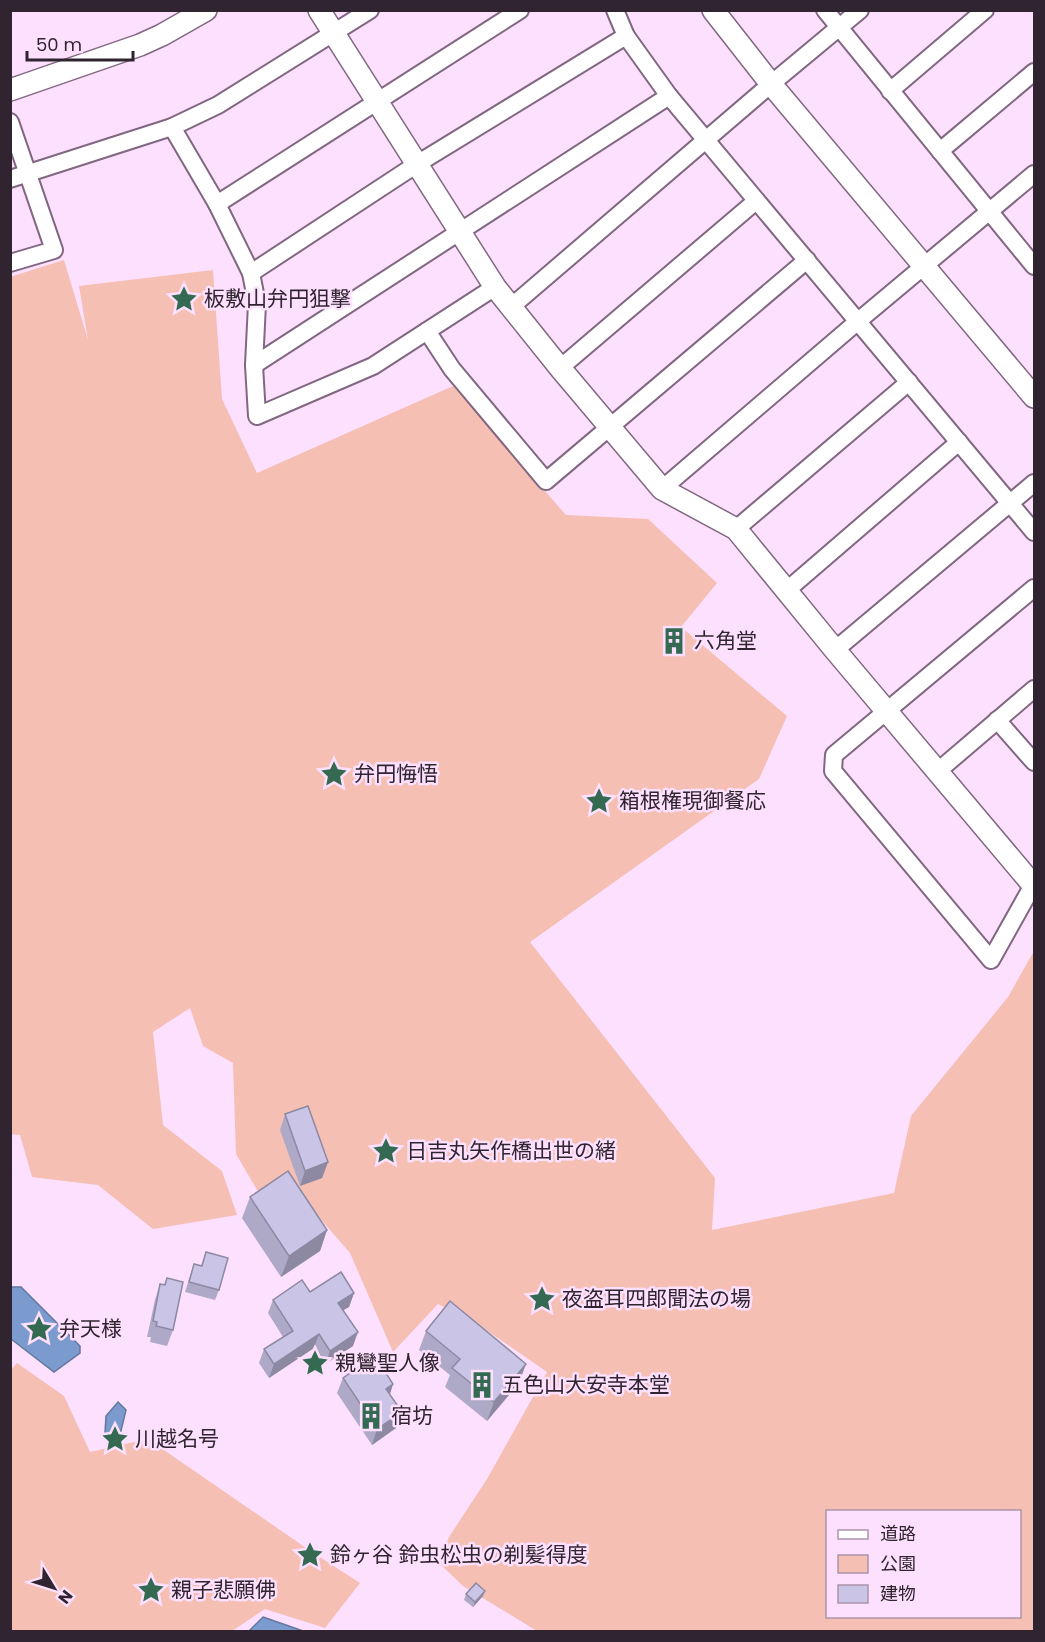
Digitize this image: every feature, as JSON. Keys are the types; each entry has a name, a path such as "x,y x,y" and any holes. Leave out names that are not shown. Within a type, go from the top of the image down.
{"street":[{"path":"10,90 140,45 173,30 206,10"},
{"path":"319,10 495,287 560,368 662,489 736,529 886,712 1034,884 991,960 833,771 834,755 886,712 1035,588"},
{"path":"10,179 172,127 218,105 370,10"},
{"path":"217,204 520,10"},
{"path":"615,10 626,36 669,96 1035,532"},
{"path":"712,10 771,84 1035,397"},
{"path":"825,10 1035,266"},
{"path":"511,307 771,84 861,10"},
{"path":"890,91 985,10"},
{"path":"251,273 417,164 626,36"},
{"path":"940,151 1035,72"},
{"path":"254,365 669,96"},
{"path":"10,122 54,250 10,263"},
{"path":"172,127 217,204 251,273 257,304 254,365 257,416 374,366 495,287"},
{"path":"662,489 1035,174"},
{"path":"560,368 756,201"},
{"path":"427,331 452,369 546,481 807,260"},
{"path":"736,529 909,382"},
{"path":"786,591 959,442"},
{"path":"835,650 1035,483"},
{"path":"938,771 1035,689"},
{"path":"998,720 1035,762"}],"green space":[{"path":"64,260 88,340 79,286 213,270 222,399 257,473 453,386 566,515 648,519 717,583 681,627 787,716 759,779 530,942 715,1178 712,1230 894,1193 911,1116 1008,997 1034,951 1034,1631 537,1631 463,1586 439,1563 449,1537 487,1479 547,1372 479,1325 438,1304 393,1352 350,1253 298,1193 257,1190 236,1154 233,1063 203,1046 190,1008 153,1032 163,1125 222,1171 237,1215 153,1229 98,1185 32,1177 20,1135 10,1134 10,277"},
{"path":"17,1363 64,1396 90,1452 148,1439 360,1583 325,1628 265,1609 232,1631 11,1631 10,1371"}],"water":[{"path":"11,1287 21,1287 80,1346 80,1353 54,1372 11,1339"},
{"path":"118,1402 126,1410 120,1435 105,1433 106,1416"},
{"path":"263,1617 303,1631 249,1631"}],"building":[{"path":"676,628 683,632 683,639 676,644 670,639 669,632"},
{"path":"308,1106 328,1162 305,1171 285,1114"},
{"path":"288,1171 327,1230 289,1256 250,1197"},
{"path":"206,1252 228,1258 219,1290 189,1282 194,1264 202,1266"},
{"path":"341,1272 354,1293 338,1303 358,1332 330,1351 319,1334 274,1364 264,1349 293,1331 273,1300 302,1280 310,1292"},
{"path":"167,1278 183,1282 173,1330 156,1326 157,1322 153,1321 160,1284 165,1285"},
{"path":"450,1301 526,1364 494,1402 452,1368 460,1359 426,1331"},
{"path":"375,1356 393,1384 386,1389 402,1412 377,1429 343,1378"},
{"path":"476,1583 485,1591 475,1602 466,1594"}],"place":[{"name":"板敷山弁円狙撃","path":"184,299"},
{"name":"六角堂","path":"674,641"},
{"name":"弁円悔悟","path":"334,774"},
{"name":"箱根権現御餐応","path":"599,801"},
{"name":"日吉丸矢作橋出世の緒","path":"386,1151"},
{"name":"夜盗耳四郎聞法の場","path":"542,1299"},
{"name":"弁天様","path":"39,1329"},
{"name":"親鸞聖人像","path":"315,1363"},
{"name":"五色山大安寺本堂","path":"482,1385"},
{"name":"宿坊","path":"371,1416"},
{"name":"川越名号","path":"115,1439"},
{"name":"鈴ヶ谷 鈴虫松虫の剃髪得度","path":"310,1555"},
{"name":"親子悲願佛","path":"151,1590"}]}
